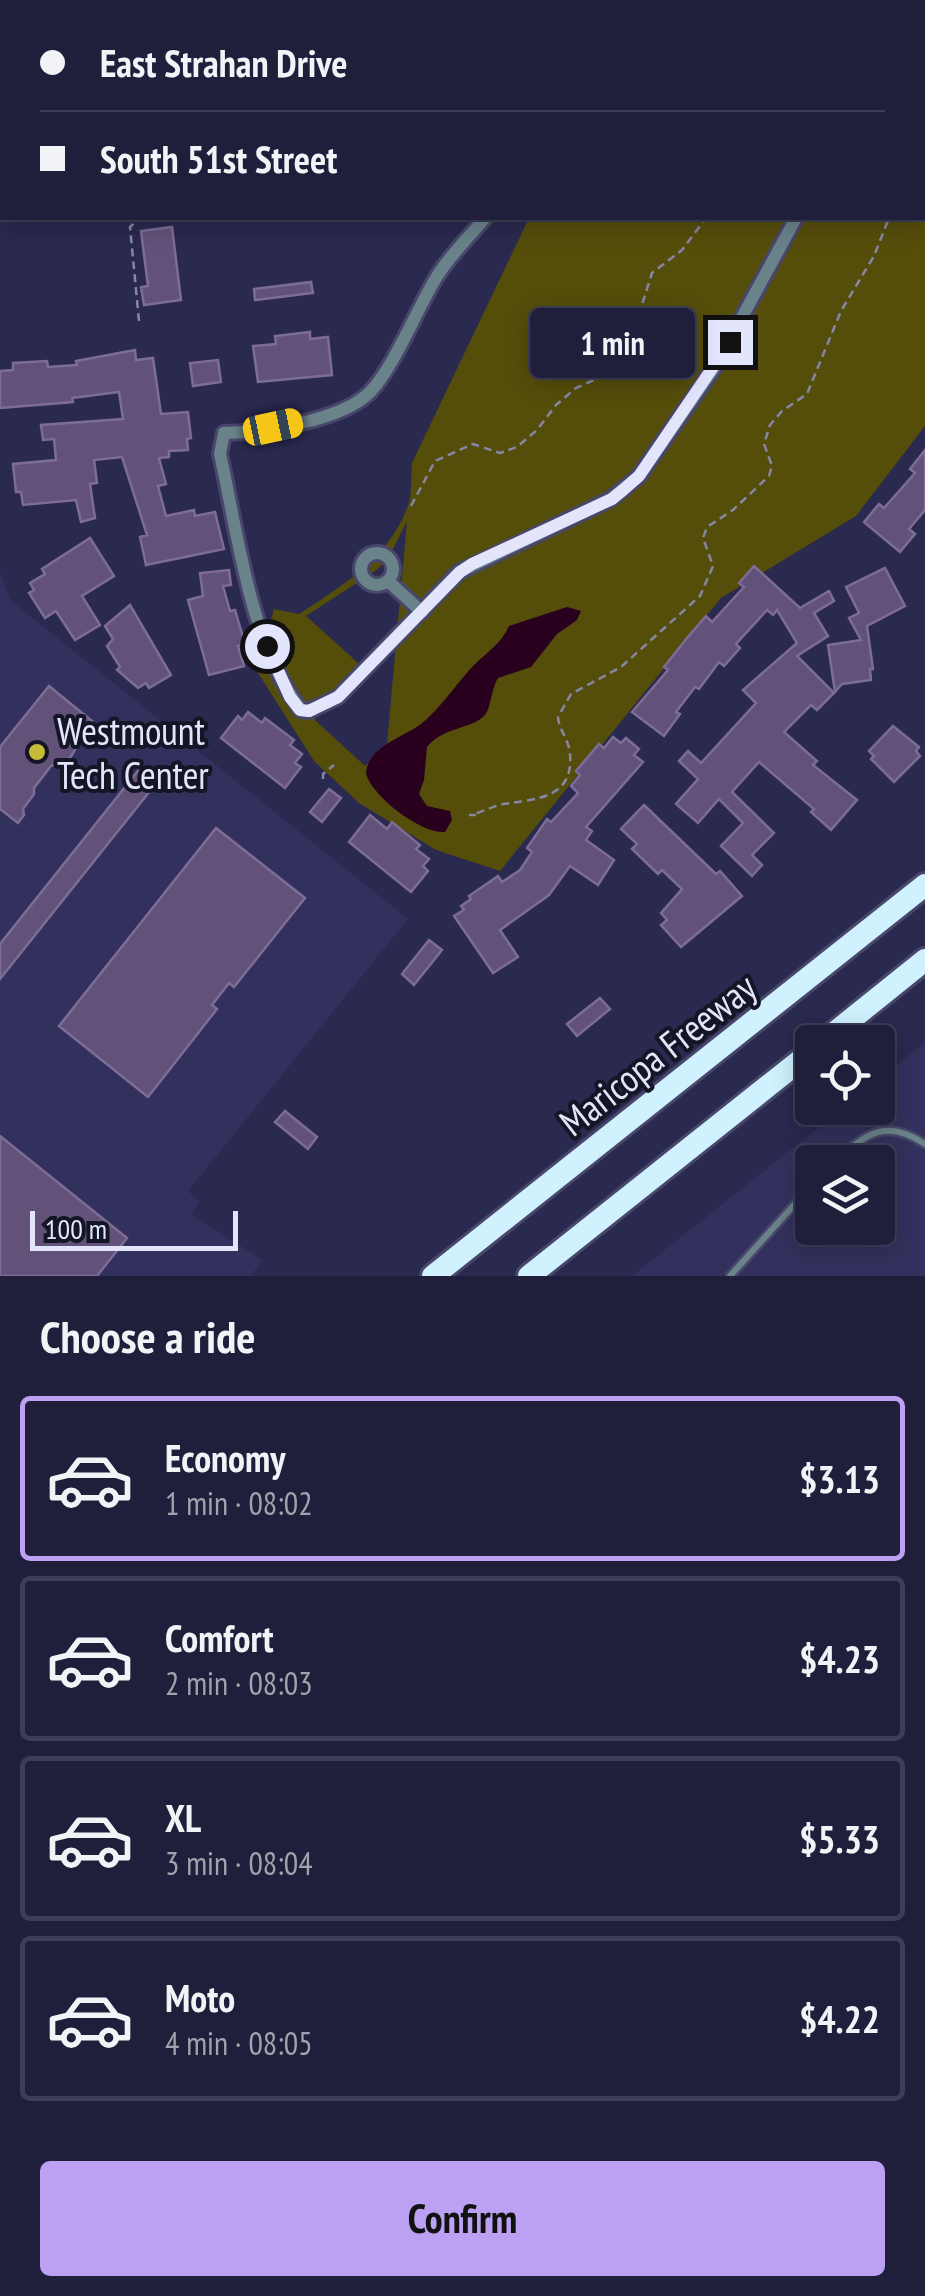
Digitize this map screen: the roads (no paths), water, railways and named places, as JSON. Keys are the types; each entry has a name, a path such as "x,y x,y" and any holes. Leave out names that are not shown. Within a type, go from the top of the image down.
{"highway":[{"name":"Maricopa Freeway","path":"433,1276 925,885"},
{"path":"844,1025 925,960"},
{"path":"529,1276 795,1065"}],"street":[{"path":"482,220 439,273 381,378 368,394 326,416 224,433 220,454 254,606 267,646 300,710 309,711 338,697 460,572 612,499 639,476 716,365 795,220"},
{"path":"388,581 422,612"}],"lane":[{"path":"853,1145 881,1130 899,1130 925,1144"},
{"path":"730,1276 795,1203"}],"place":[{"name":"Westmount Tech Center","path":"37,752"}]}
